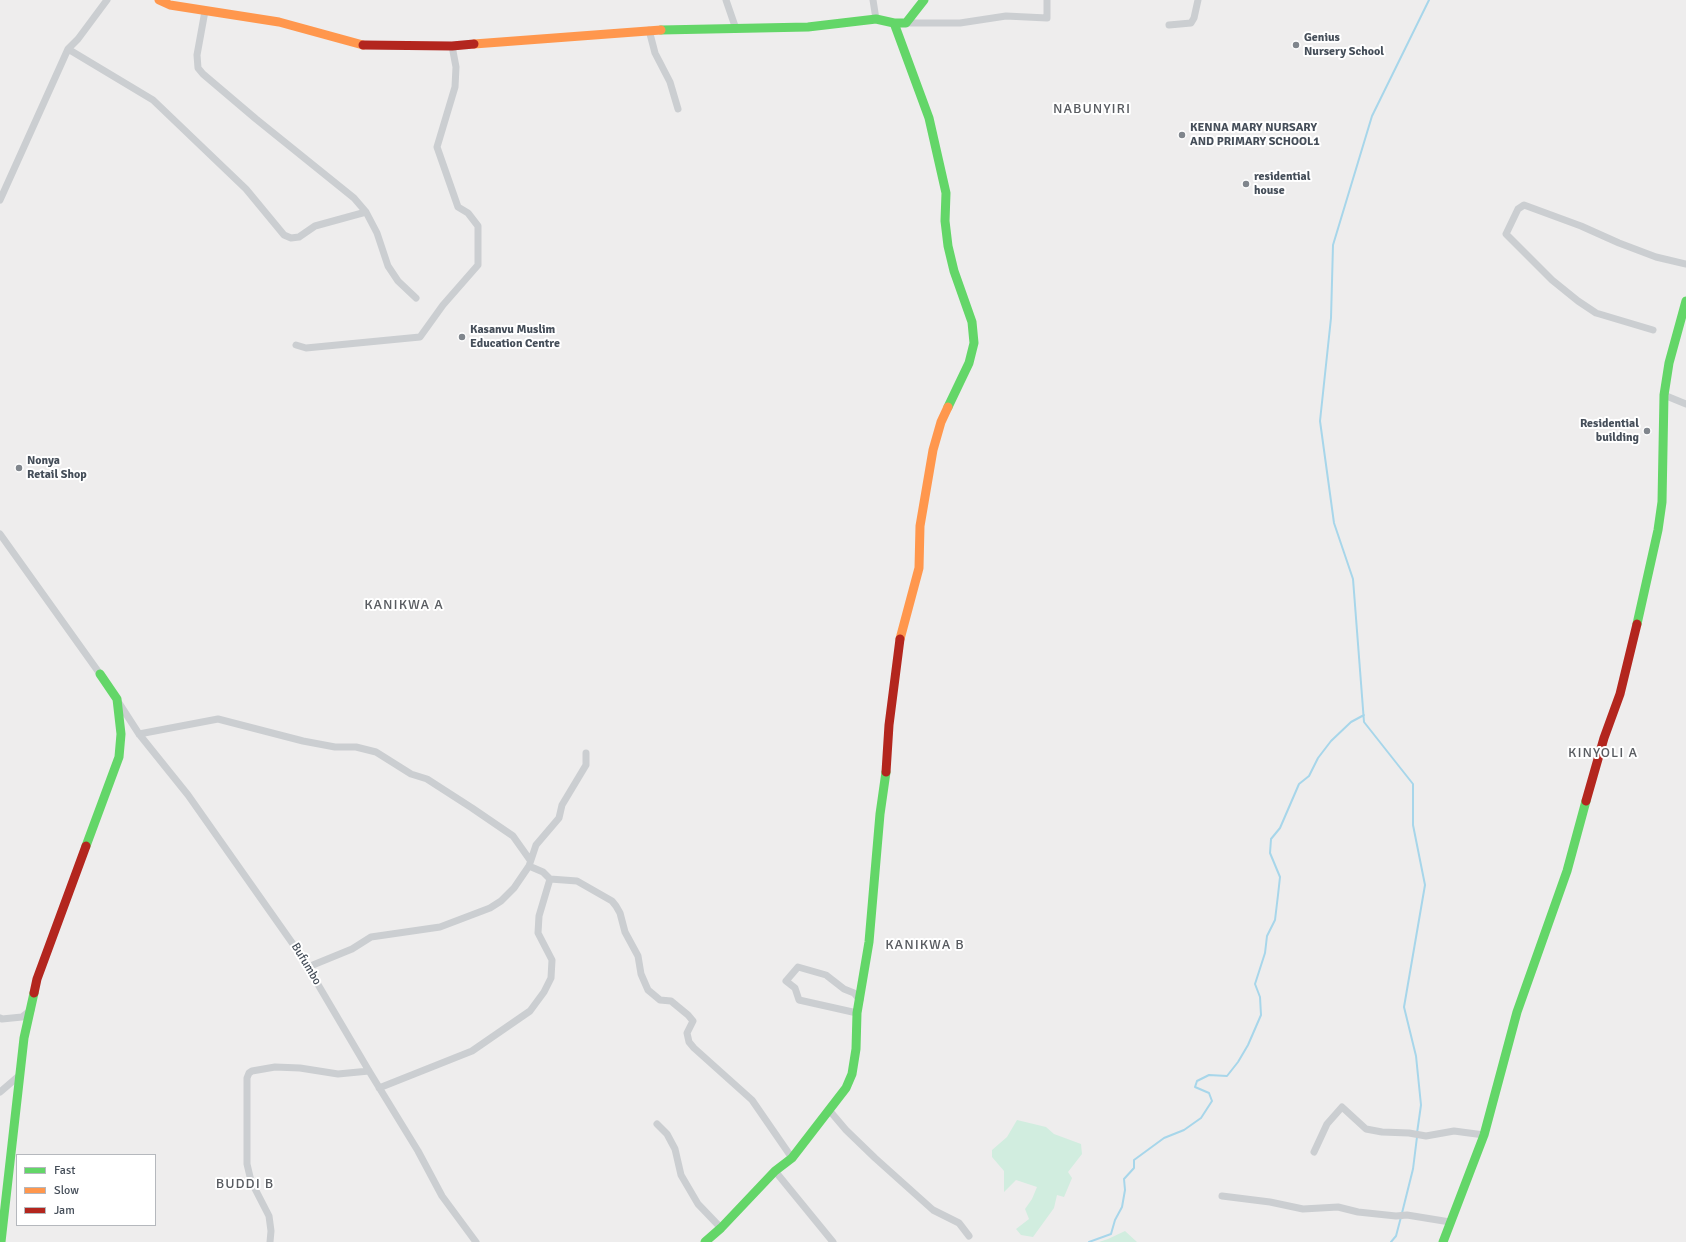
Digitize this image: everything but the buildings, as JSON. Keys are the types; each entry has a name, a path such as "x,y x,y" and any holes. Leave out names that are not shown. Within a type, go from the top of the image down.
{"street":[{"path":"0,200 68,49 78,39 107,0"},
{"path":"159,0 170,5 279,22 356,44 377,46 452,46 649,30 808,27 876,19 894,23 960,23 1006,16 1047,18 1047,0"},
{"path":"726,0 736,29"},
{"path":"873,0 876,19"},
{"path":"906,23 924,0"},
{"path":"1169,26 1191,23 1194,18 1198,0"},
{"path":"205,11 197,55 198,68 203,74 256,119 354,198 366,212 377,233 388,266 398,281 416,298"},
{"path":"705,1242 721,1228 775,1171 792,1158 846,1088 852,1074 856,1049 857,1013 869,942 880,814 886,777 890,725 900,638 918,568 920,526 933,450 941,422 969,362 974,343 972,322 954,271 948,246 945,221 946,193 929,118 894,23"},
{"path":"649,30 655,53 670,82 678,109"},
{"path":"296,345 306,348 420,337 443,304 478,265 478,226 468,213 458,207 437,147 455,88 456,67 452,46"},
{"path":"68,49 153,100 246,189 284,235 291,238 299,238 315,226 366,212"},
{"path":"1653,330 1596,313 1552,280 1506,234 1518,209 1524,206 1581,226 1656,257 1686,264"},
{"path":"1444,1242 1450,1222 1484,1135 1518,1012 1567,871 1604,738 1620,694 1642,605 1658,530 1662,502 1664,395 1669,363 1686,301"},
{"path":"1664,395 1686,404"},
{"path":"0,534 100,674 116,699 121,734 119,757 37,979 32,1009 24,1038 1,1242"},
{"name":"Bufumbo","path":"116,699 139,734 188,795 262,902 291,940 428,1169 442,1196 476,1242"},
{"path":"139,734 218,719 303,741 335,746 356,747 376,752 411,774 427,779 472,808 513,836 529,863 543,872 550,879 577,881 612,901 620,913 625,932 638,956 641,974 648,990 660,1000 671,1002 688,1015 693,1021 687,1033 689,1042 752,1100 792,1158"},
{"path":"308,967 352,949 371,937 440,927 490,908 502,901 514,888 529,863 536,845 559,818 562,805 586,765 586,753"},
{"path":"379,1088 472,1051 530,1012 544,992 551,978 552,960 538,933 539,916 550,879"},
{"path":"857,1013 799,1000 795,988 786,981 798,967 826,975 844,989 854,993 860,1000"},
{"path":"0,1018 22,1017 32,1009"},
{"path":"270,1242 271,1231 269,1216 251,1181 247,1164 247,1078 249,1073 252,1071 275,1067 300,1068 338,1074 369,1071"},
{"path":"0,1092 20,1075"},
{"path":"1314,1152 1328,1124 1342,1107 1366,1129 1426,1136 1454,1130 1484,1135"},
{"path":"829,1110 846,1130 875,1158 933,1210 959,1223 969,1236"},
{"path":"657,1124 667,1134 675,1149 681,1175 698,1204 721,1228"},
{"path":"775,1171 833,1242"},
{"path":"1222,1196 1270,1202 1303,1209 1338,1207 1358,1212 1396,1216 1406,1214 1450,1222"}],"green space":[{"path":"1017,1120 1046,1127 1054,1134 1081,1144 1082,1154 1068,1172 1072,1178 1064,1197 1057,1195 1054,1208 1033,1237 1021,1235 1016,1229 1029,1219 1025,1209 1032,1199 1037,1187 1016,1180 1004,1192 1004,1171 992,1157 992,1150 1007,1137"},
{"path":"1125,1231 1137,1242 1099,1242 1108,1239"}],"waterway":[{"path":"1417,1133 1421,1105 1416,1056 1404,1007 1425,885 1413,825 1413,784 1364,722 1353,579 1334,523 1320,421 1331,318 1333,245 1372,116 1429,0"},
{"path":"1089,1242 1111,1234 1115,1220 1122,1207 1125,1190 1124,1179 1134,1168 1134,1160 1164,1138 1184,1130 1201,1118 1212,1101 1209,1093 1195,1087 1197,1081 1209,1075 1227,1076 1238,1062 1248,1045 1261,1015 1260,997 1255,984 1265,953 1267,936 1275,920 1278,895 1280,877 1270,853 1271,839 1280,828 1299,784 1309,776 1318,758 1331,741 1351,722 1364,715"},
{"path":"1402,1213 1413,1169 1417,1137"},
{"path":"1391,1242 1396,1236 1401,1217"}],"traffic: fast":[{"path":"661,30 808,27 876,19 894,23 906,23 924,0"},
{"path":"894,23 929,118 946,193 945,221 948,246 954,271 972,322 974,343 969,363 948,407"},
{"path":"1637,624 1658,530 1662,502 1664,395 1669,363 1686,301"},
{"path":"86,846 119,757 121,734 117,699 100,674"},
{"path":"705,1242 721,1228 775,1171 792,1158 846,1088 852,1074 856,1049 857,1013 869,942 880,814 886,772"},
{"path":"1443,1242 1484,1135 1517,1012 1567,871 1586,801"},
{"path":"1,1242 24,1038 34,993"}],"traffic: slow":[{"path":"159,0 170,5 279,22 363,45"},
{"path":"474,44 661,30"},
{"path":"900,639 919,568 920,526 933,450 941,422 948,407"}],"traffic: jam":[{"path":"363,45 452,46 474,44"},
{"path":"1586,801 1604,738 1620,694 1637,624"},
{"path":"886,772 889,725 900,639"},
{"path":"34,993 37,979 86,846"}],"place":[{"name":"Genius Nursery School","path":"1296,45"},
{"name":"KENNA MARY NURSARY AND PRIMARY SCHOOL1","path":"1182,135"},
{"name":"residential house","path":"1246,184"},
{"name":"Kasanvu Muslim Education Centre","path":"462,337"},
{"name":"Residential building","path":"1647,431"},
{"name":"Nonya Retail Shop","path":"19,468"}],"district":[{"name":"NABUNYIRI","path":"1092,109"},
{"name":"KANIKWA A","path":"404,605"},
{"name":"KINYOLI A","path":"1603,753"},
{"name":"KANIKWA B","path":"925,945"},
{"name":"BUDDI B","path":"245,1184"}]}
